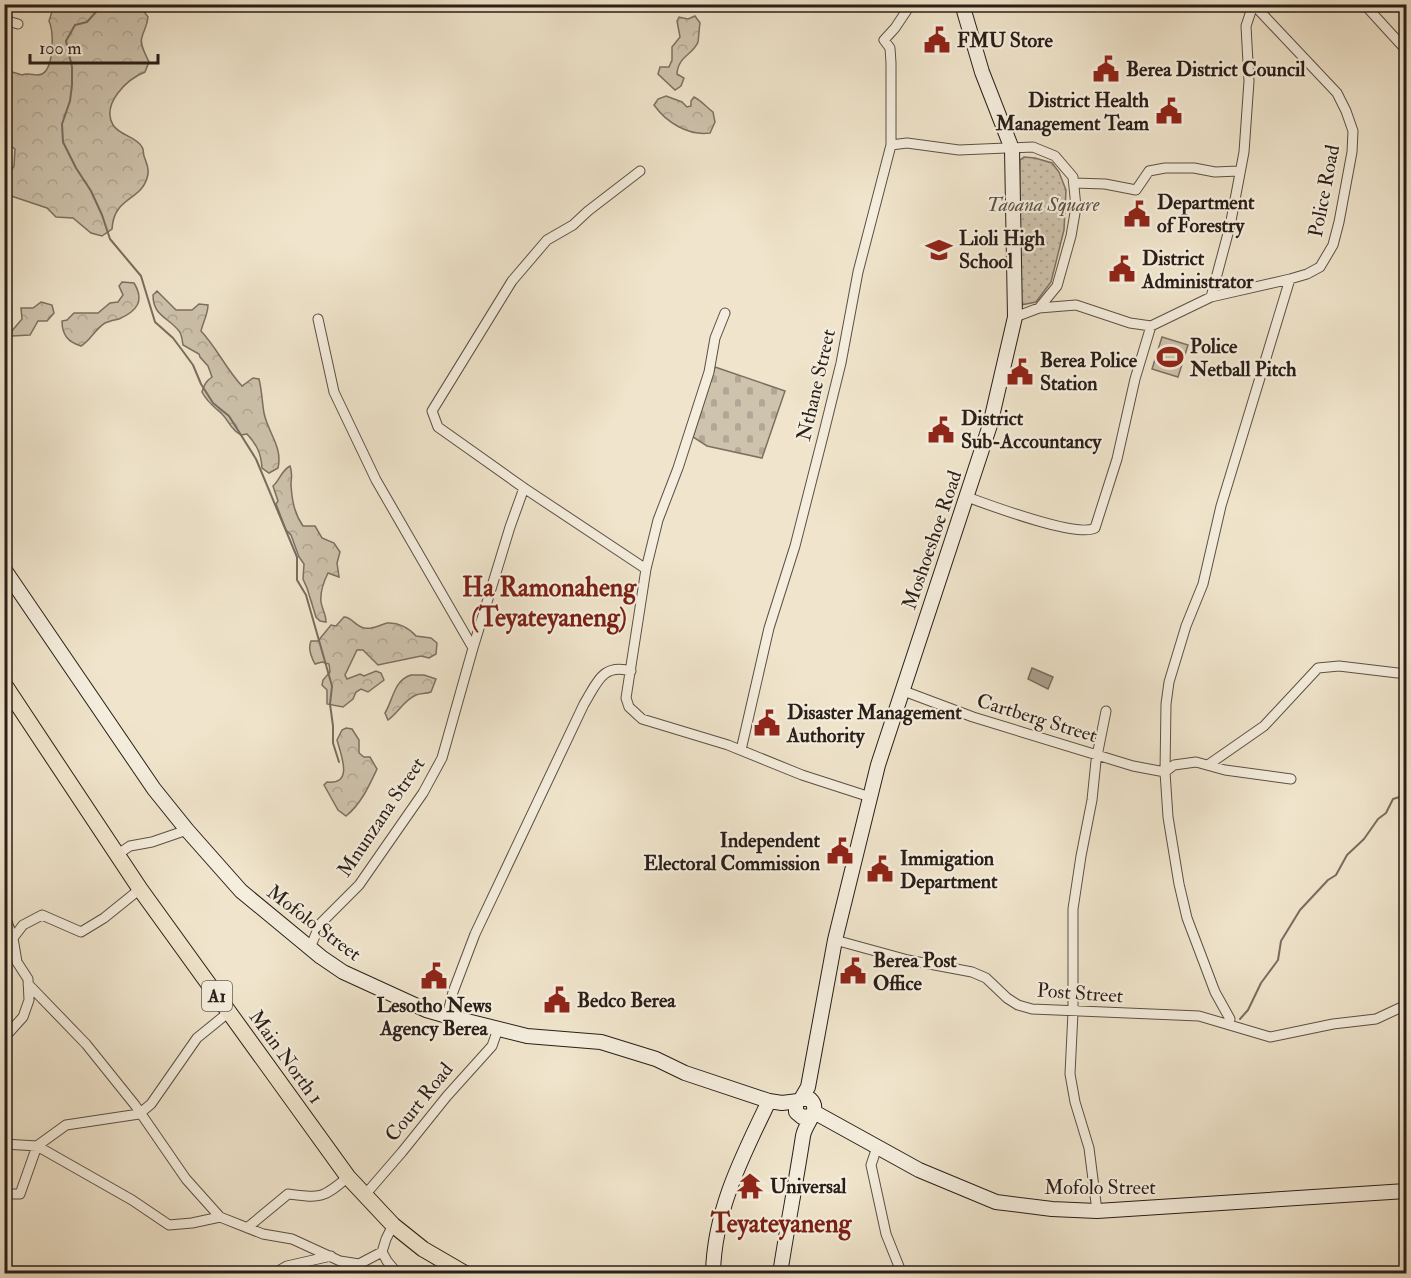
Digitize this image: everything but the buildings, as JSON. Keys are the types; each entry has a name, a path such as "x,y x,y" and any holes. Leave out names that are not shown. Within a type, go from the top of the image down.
{"main road":[{"name":"Moshoeshoe Road","path":"780,1274 803,1133 805,1106 835,940 870,797 901,690 990,425 1016,316 1012,149 982,72 962,4"},
{"name":"Mofolo Street","path":"4,569 154,789 241,891 343,972 391,995 447,1016 527,1036 601,1042 648,1056 684,1073 775,1102 805,1106 919,1170 996,1202 1052,1209 1097,1211 1407,1191"},
{"name":"Main North 1","path":"4,684 140,889 348,1177 393,1225 423,1249 466,1274"},
{"path":"713,1274 713,1256 725,1198 738,1164 775,1102"}],"street":[{"name":"Nthane Street","path":"741,750 769,628 795,546 823,436 841,363 858,272 891,145 890,48 884,40 911,4"},
{"path":"1364,4 1407,50"},
{"name":"Police Road","path":"1151,326 1211,297 1307,274 1320,267 1333,245 1340,222 1353,131 1337,93 1253,5 1246,26 1249,81 1244,152 1230,226 1211,297"},
{"path":"4,20 18,24"},
{"path":"891,145 907,143 959,150 1033,147 1055,156 1073,177 1076,207 1058,286 1039,308"},
{"path":"1074,183 1105,184 1136,190 1149,171 1165,168 1194,168 1215,172 1239,171"},
{"path":"640,171 588,210 573,225 547,240 512,281 432,411 438,427 524,489 646,569"},
{"path":"1229,1024 1230,1019 1215,992 1187,918 1179,884 1168,818 1165,772 1166,704 1169,682 1186,626 1203,584 1221,506 1290,279"},
{"path":"967,497 1010,513 1077,530 1089,531 1095,528 1117,459 1135,379 1151,326 1130,323 1076,305 1039,308 1016,316"},
{"path":"724,313 715,338 709,372 678,468 658,520 646,569 626,698 629,707 642,719 741,750 802,775 870,797"},
{"path":"318,319 333,392 376,480 473,648"},
{"name":"Mnunzana Street","path":"310,948 320,924 359,885 423,793 442,758 473,648 524,489"},
{"path":"1208,765 1264,726 1318,668 1339,666 1407,674"},
{"path":"447,1016 453,992 475,934 584,704 601,676 620,668 631,671"},
{"name":"Cartberg Street","path":"901,690 973,717 1133,766 1165,772"},
{"path":"1097,1211 1089,1148 1075,1102 1070,1074 1073,1012 1073,909 1106,711"},
{"path":"1165,772 1174,765 1182,763 1291,779"},
{"path":"118,854 130,846 152,842 187,830"},
{"path":"13,938 23,925 42,915 81,932 104,918 140,889"},
{"path":"4,914 13,938 17,962 28,979 29,1000 23,1017 4,1038"},
{"name":"Post Street","path":"835,940 908,960 972,972 986,978 1018,1005 1032,1009 1199,1016 1270,1037 1333,1024 1376,1019 1407,1005"},
{"path":"28,984 86,1044 135,1106 186,1179 220,1217 263,1234 292,1239 340,1261 359,1264 382,1251"},
{"path":"4,1194 20,1194 37,1146 66,1125 140,1114 151,1104 197,1038 229,1012"},
{"name":"Court Road","path":"364,1196 454,1087 492,1046 498,1029"},
{"path":"4,1144 37,1146 132,1200 169,1225 220,1217"},
{"path":"877,1147 871,1165 886,1234 902,1274"},
{"path":"247,1228 288,1194 310,1197 327,1195 348,1177"},
{"path":"393,1225 382,1251 383,1257 398,1274"},
{"path":"273,1274 287,1266 331,1256"}],"green space":[{"path":"54,5 139,5 148,17 141,43 149,62 145,72 131,80 118,93 110,109 110,117 116,129 136,140 142,147 148,174 141,190 123,204 114,218 112,229 102,236 91,233 73,218 56,217 47,208 5,194 5,174 9,174 14,166 15,149 5,142 5,73 9,71 22,75 37,75 46,70 52,49 49,21"},
{"path":"695,16 700,23 698,42 680,63 677,74 684,78 681,86 675,90 658,74 660,67 669,67 672,60 672,47 680,37 677,21 679,17 688,19"},
{"path":"666,96 682,102 687,107 691,106 694,97 702,102 713,112 715,122 710,133 686,130 665,117 654,105 658,99"},
{"name":"Taoana Square","path":"1024,157 1052,163 1059,172 1066,190 1064,230 1051,282 1036,302 1021,305 1020,160"},
{"path":"122,282 134,283 137,289 139,300 135,309 119,319 105,323 81,346 69,340 63,330 62,321 67,320 74,313 98,313 110,303 118,302 123,295 119,286"},
{"path":"157,291 176,310 192,310 199,304 208,305 201,331 242,386 253,378 259,379 264,413 277,447 278,468 269,473 262,468 256,446 247,434 241,435 235,430 206,399 202,392 212,377 208,366 199,354 183,345 180,332 158,312 153,295"},
{"path":"41,302 52,305 54,313 47,321 38,321 30,335 12,336 11,332 22,319 21,308 33,308"},
{"name":"Police Netball Pitch","path":"1162,337 1188,345 1178,377 1152,369"},
{"path":"715,367 785,391 762,458 707,446 693,437"},
{"path":"290,466 293,501 300,521 303,526 315,526 322,538 334,543 340,552 337,563 339,577 328,573 322,591 321,602 326,622 316,617 303,579 304,564 291,535 286,530 276,504 278,501 273,486"},
{"path":"344,617 364,628 391,623 407,628 416,636 431,638 437,643 436,654 429,658 421,656 378,665 363,650 357,650 345,675 347,679 376,671 381,673 384,680 368,692 361,689 356,692 353,699 343,707 327,704 327,690 322,685 330,672 329,664 322,662 315,664 310,653 310,644 311,641 318,641 331,625 336,626"},
{"path":"411,675 424,675 436,679 431,692 412,697 388,720 385,713 397,686"},
{"path":"352,729 359,740 359,753 364,757 370,757 377,769 368,788 346,816 338,810 324,785 327,782 341,779 343,774 343,761 337,740 342,730"}],"shaded area":[{"path":"1032,668 1053,677 1048,689 1028,679"}],"waterway":[{"path":"103,4 87,22 75,25 66,41 72,67 72,85 70,101 62,124 63,142 91,191 110,239 141,276 155,322 173,338 182,350 193,365 213,403 229,416 256,459 297,557 297,580 306,595 332,686 330,704 333,743 339,762"},
{"path":"1240,1019 1248,1010 1261,983 1278,960 1281,941 1300,910 1328,880 1336,875 1347,855 1386,813 1393,799 1406,795"}],"place":[{"name":"FMU Store","path":"937,40"},
{"name":"Berea District Council","path":"1106,69"},
{"name":"District Health Management Team","path":"1169,111"},
{"name":"Department of Forestry","path":"1137,214"},
{"name":"Lioli High School","path":"939,250"},
{"name":"District Administrator","path":"1122,269"},
{"name":"Police Netball Pitch","path":"1170,357"},
{"name":"Berea Police Station","path":"1020,372"},
{"name":"District Sub-Accountancy","path":"941,430"},
{"name":"Disaster Management Authority","path":"767,723"},
{"name":"Independent Electoral Commission","path":"840,851"},
{"name":"Immigation Department","path":"880,869"},
{"name":"Berea Post Office","path":"853,971"},
{"name":"Lesotho News Agency Berea","path":"434,976"},
{"name":"Bedco Berea","path":"557,1000"},
{"name":"Universal","path":"750,1186"}],"district":[{"name":"Ha Ramonaheng (Teyateyaneng)","path":"549,603"},
{"name":"Teyateyaneng","path":"781,1224"}]}
